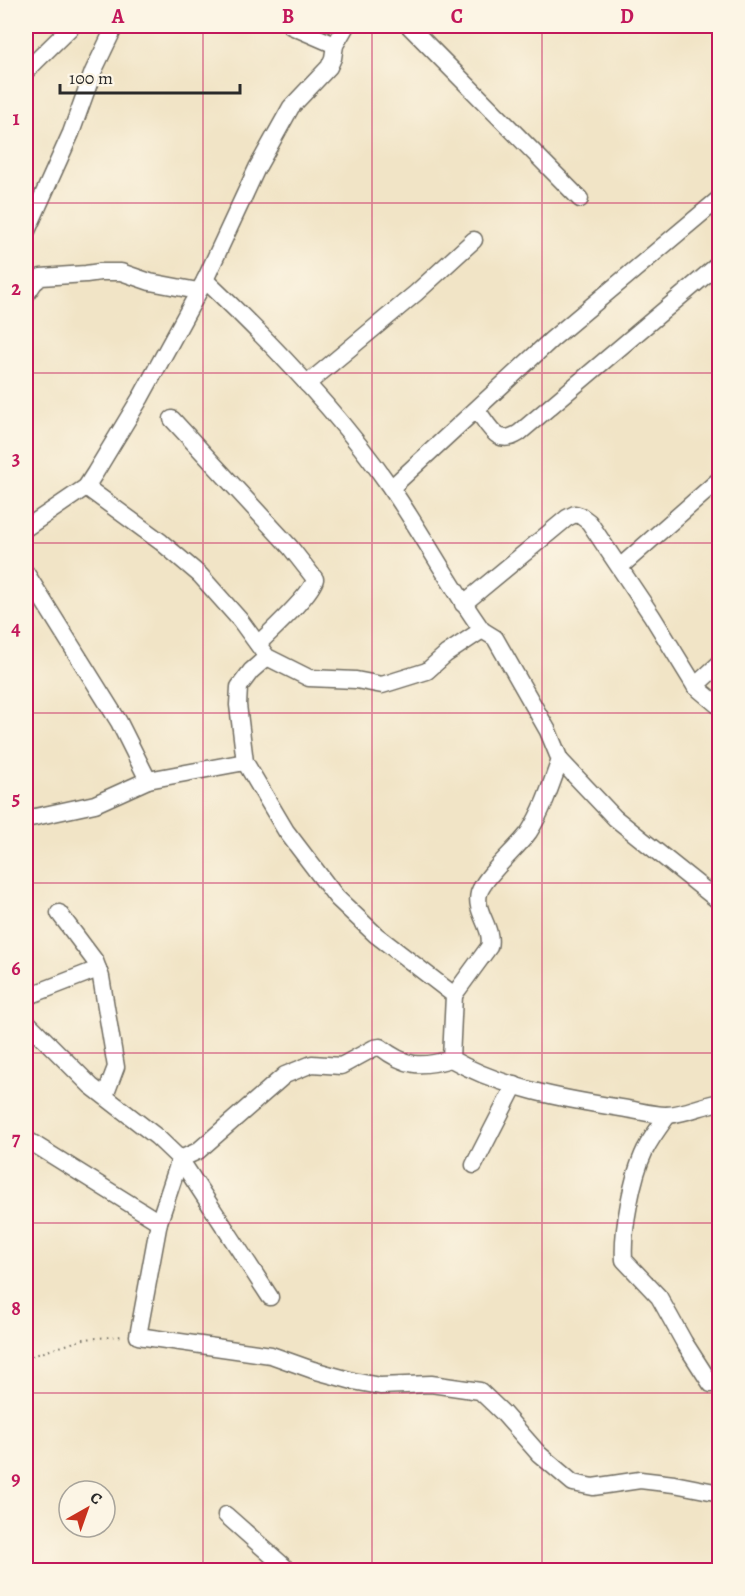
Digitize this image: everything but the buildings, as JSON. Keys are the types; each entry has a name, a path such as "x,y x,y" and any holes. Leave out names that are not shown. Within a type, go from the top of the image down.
{"street":[{"path":"26,71 72,26"},
{"path":"26,233 71,133 93,72 115,26"},
{"path":"291,26 335,45"},
{"path":"26,528 86,487 141,397 202,286 257,168 291,107 329,67 335,45 346,26"},
{"path":"409,26 580,199"},
{"path":"391,488 551,340 720,198"},
{"path":"307,384 416,293 474,240"},
{"path":"477,410 496,434 503,439 510,439 720,263"},
{"path":"26,295 41,277 121,272 150,282 202,286 247,320 307,384 391,488 463,604 482,630 495,638 548,731 560,760 615,818 720,902"},
{"path":"172,419 290,547 313,576 314,585 263,650 239,687 238,705 245,762 286,831 337,898 376,935 454,995"},
{"path":"620,567 720,479"},
{"path":"86,487 161,542 200,575 263,650 309,678 382,685 427,671 446,654 482,630"},
{"path":"463,604 574,514 581,516 589,522 620,567 695,686 720,707"},
{"path":"26,573 119,722 148,780"},
{"path":"695,686 720,663"},
{"path":"451,1059 454,995 489,947 491,938 479,907 479,893 528,833 547,798 560,760"},
{"path":"26,819 95,804 148,780 245,762"},
{"path":"59,913 95,961 102,977 116,1067 105,1096"},
{"path":"26,997 98,969"},
{"path":"26,1021 92,1086 157,1137 180,1159 270,1297"},
{"path":"720,1102 668,1115 556,1098 471,1071 451,1059 428,1066 415,1065 402,1061 380,1047 341,1066 312,1064 301,1067 285,1075 198,1151 180,1159 159,1222 138,1336 270,1355 313,1370 380,1386 431,1384 465,1387 480,1391 539,1454 573,1483 593,1487 640,1480 720,1493"},
{"path":"474,1165 515,1085"},
{"path":"668,1115 645,1150 636,1174 623,1236 624,1260 659,1297 711,1384"},
{"path":"26,1139 159,1222"},
{"path":"226,1515 288,1570"}],"path":[{"path":"26,1358 84,1339 111,1335 138,1336"}]}
